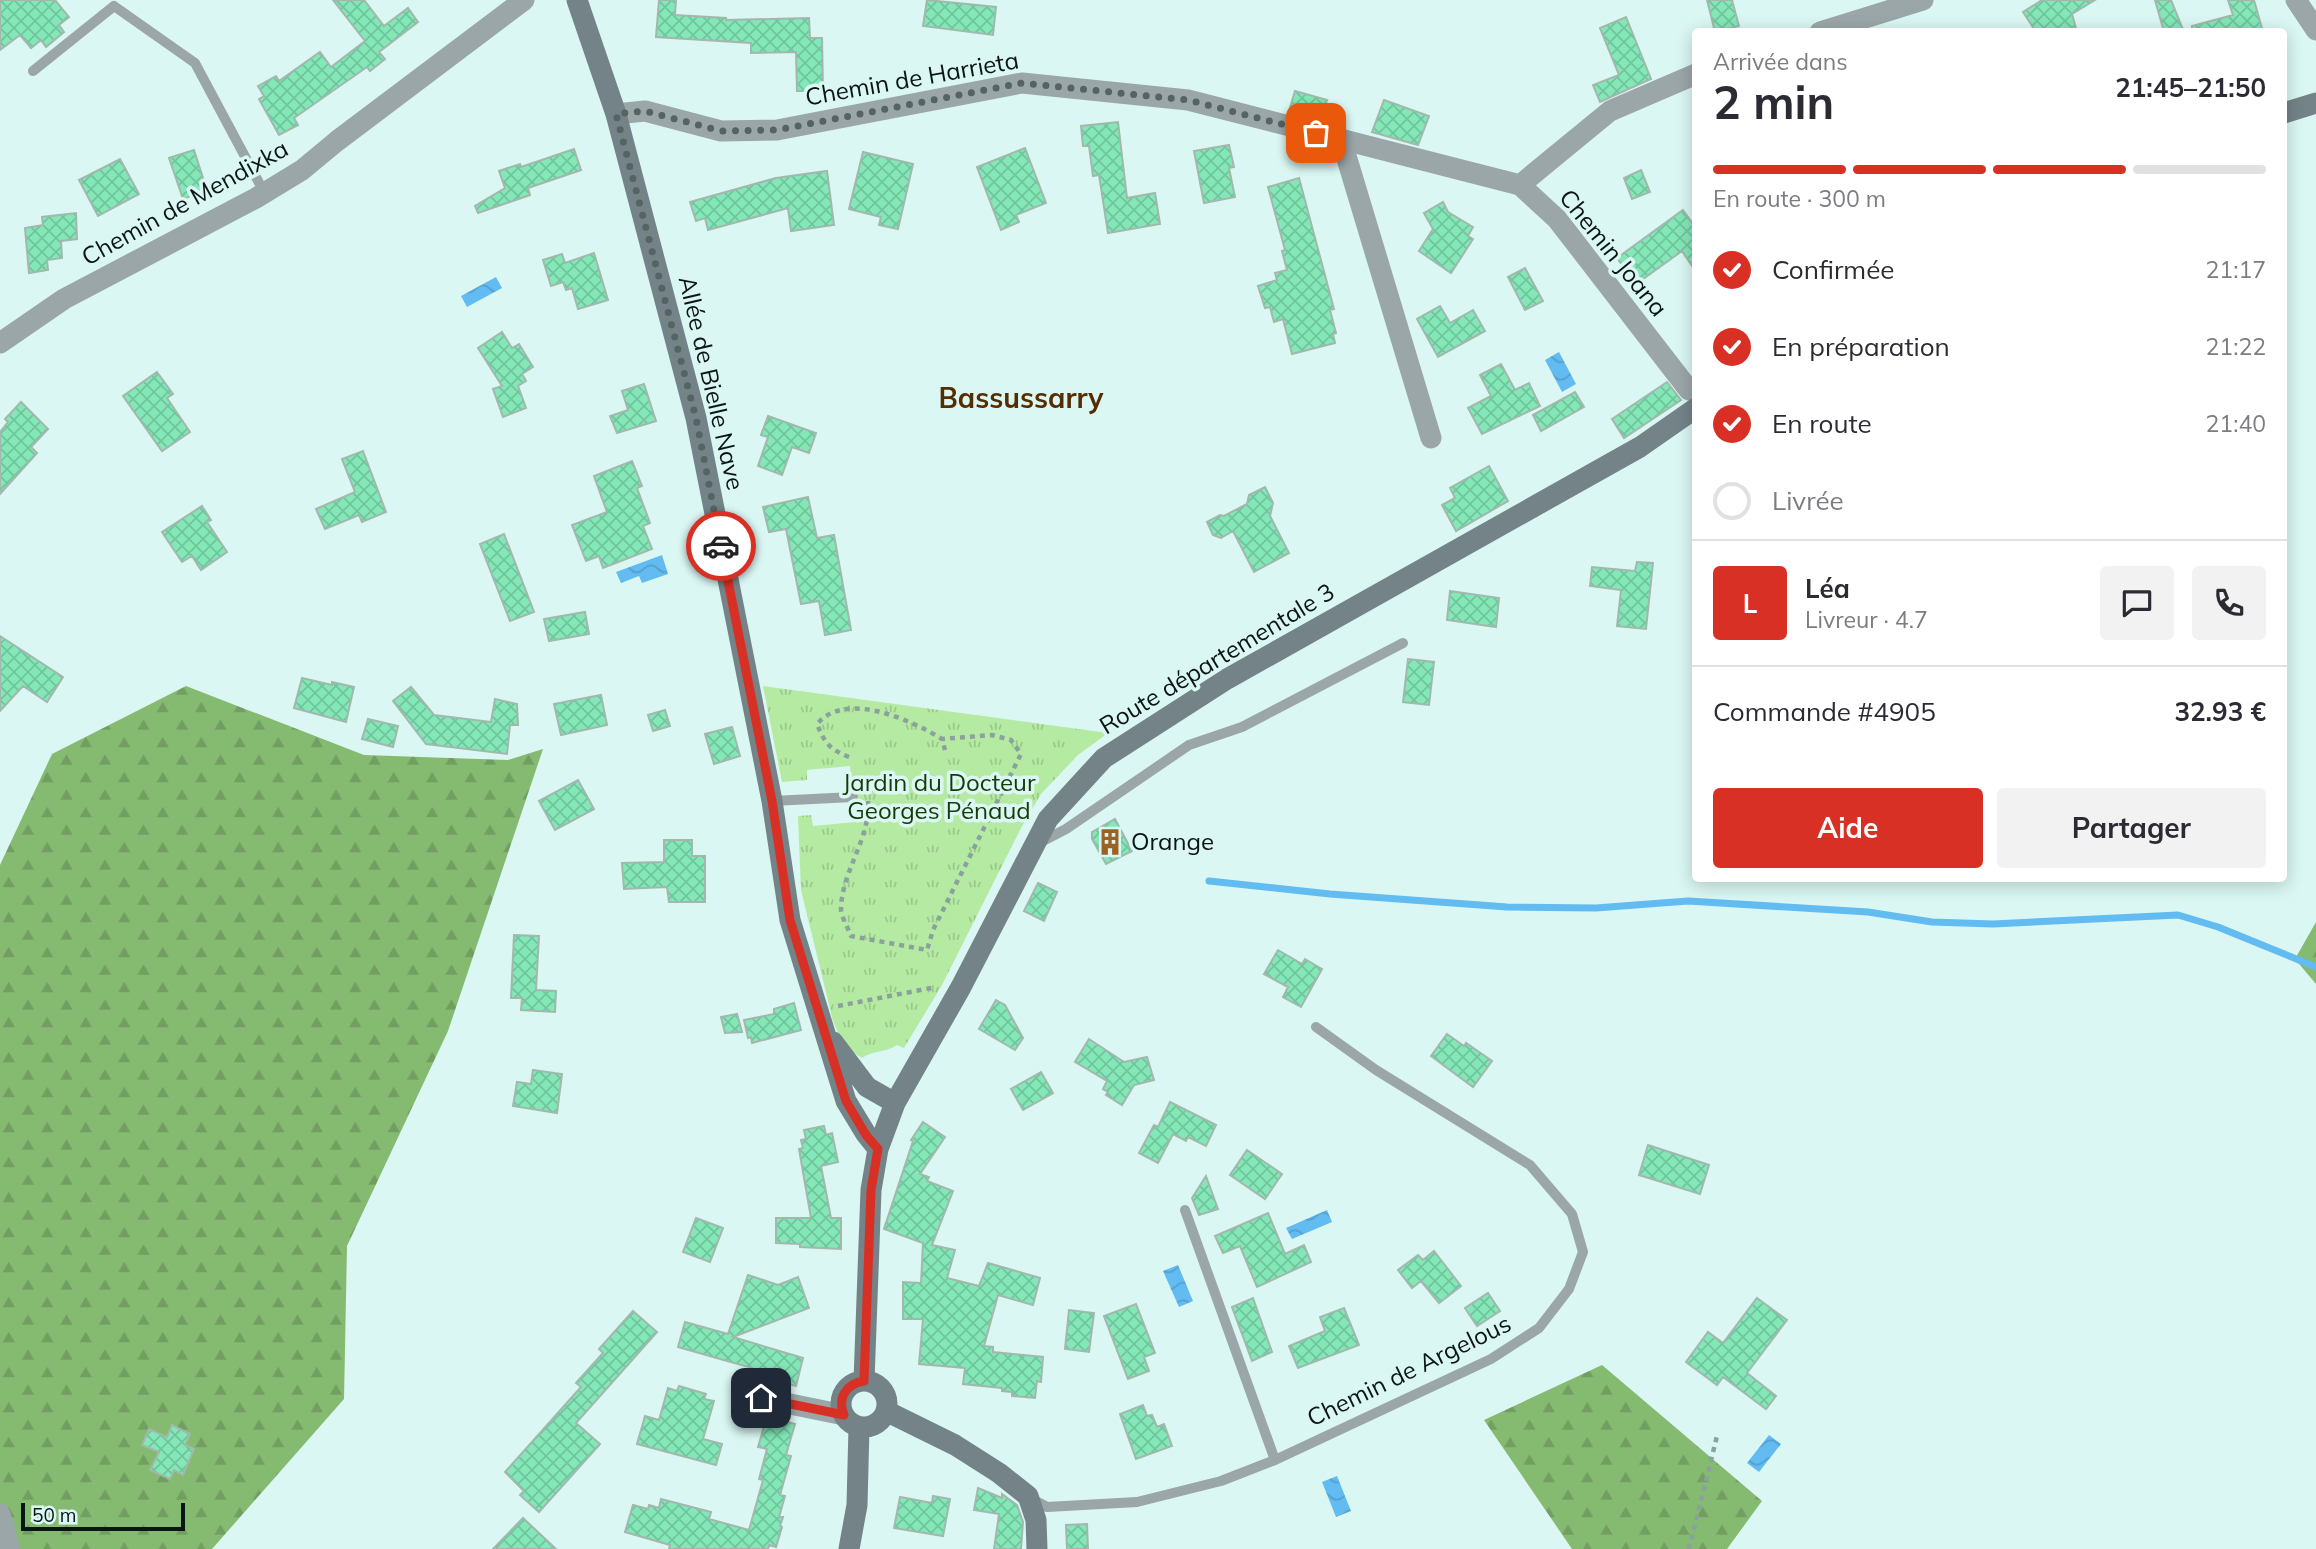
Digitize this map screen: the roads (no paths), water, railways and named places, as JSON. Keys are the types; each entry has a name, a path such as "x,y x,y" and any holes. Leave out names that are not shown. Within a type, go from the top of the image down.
{"main road":[{"name":"Allée de Bielle Nave","path":"577,0 616,114 696,418 772,801 790,920 846,1101 866,1135 878,1149"},
{"path":"2287,112 2316,103"},
{"name":"Route départementale 3","path":"864,1381 871,1190 878,1149 895,1103 961,987 1048,819 1104,758 1227,678 1640,447 1692,399"},
{"name":"Allée de Bielle Nave","path":"824,1031 867,1087 895,1103"},
{"path":"849,1549 857,1505 851,1421 841,1404 844,1392 852,1384 864,1381 876,1384 885,1393 887,1411 878,1423 869,1427 851,1421"},
{"path":"887,1411 955,1445 999,1473 1028,1496 1036,1520 1037,1549"}],"street":[{"name":"Chemin de Mendixka","path":"0,343 64,299 302,170 524,0"},
{"path":"1833,28 1923,0"},
{"path":"2296,0 2316,30"},
{"path":"1520,185 1611,111 1692,76"},
{"name":"Chemin de Harrieta","path":"616,114 645,111 721,131 777,130 1022,83 1188,100 1520,185"},
{"path":"1341,139 1431,438"},
{"name":"Chemin Joana","path":"1520,185 1557,219 1692,399"},
{"path":"761,1398 851,1421"},
{"path":"0,1514 10,1549"}],"lane":[{"path":"33,71 114,6 195,63 264,192"},
{"path":"1034,846 1066,829 1189,745 1242,727 1403,643"},
{"path":"772,801 853,797"},
{"name":"Chemin de Argelous","path":"1028,1496 1047,1507 1137,1502 1221,1480 1275,1460 1491,1359 1539,1328 1569,1289 1583,1252 1572,1214 1530,1165 1376,1070 1316,1027"},
{"path":"1185,1210 1275,1460"}],"water":[{"path":"496,277 502,288 467,307 461,296"},
{"path":"1559,352 1576,384 1562,392 1545,360"},
{"path":"662,555 668,574 642,583 639,576 621,583 616,572"},
{"path":"1327,1210 1332,1222 1292,1239 1286,1228"},
{"path":"1178,1265 1193,1301 1179,1307 1163,1271"},
{"path":"1769,1435 1781,1444 1759,1472 1747,1463"},
{"path":"1337,1476 1351,1511 1336,1517 1322,1482"}],"waterway":[{"path":"1209,881 1330,894 1507,907 1596,908 1688,901 1868,912 1932,922 1993,924 2178,915 2218,927 2316,967"}],"place":[{"name":"Orange","path":"1110,842"}],"district":[{"name":"Bassussarry","path":"1021,398"}],"park label":[{"name":"Jardin du Docteur Georges Pénaud","path":"939,797"}]}
